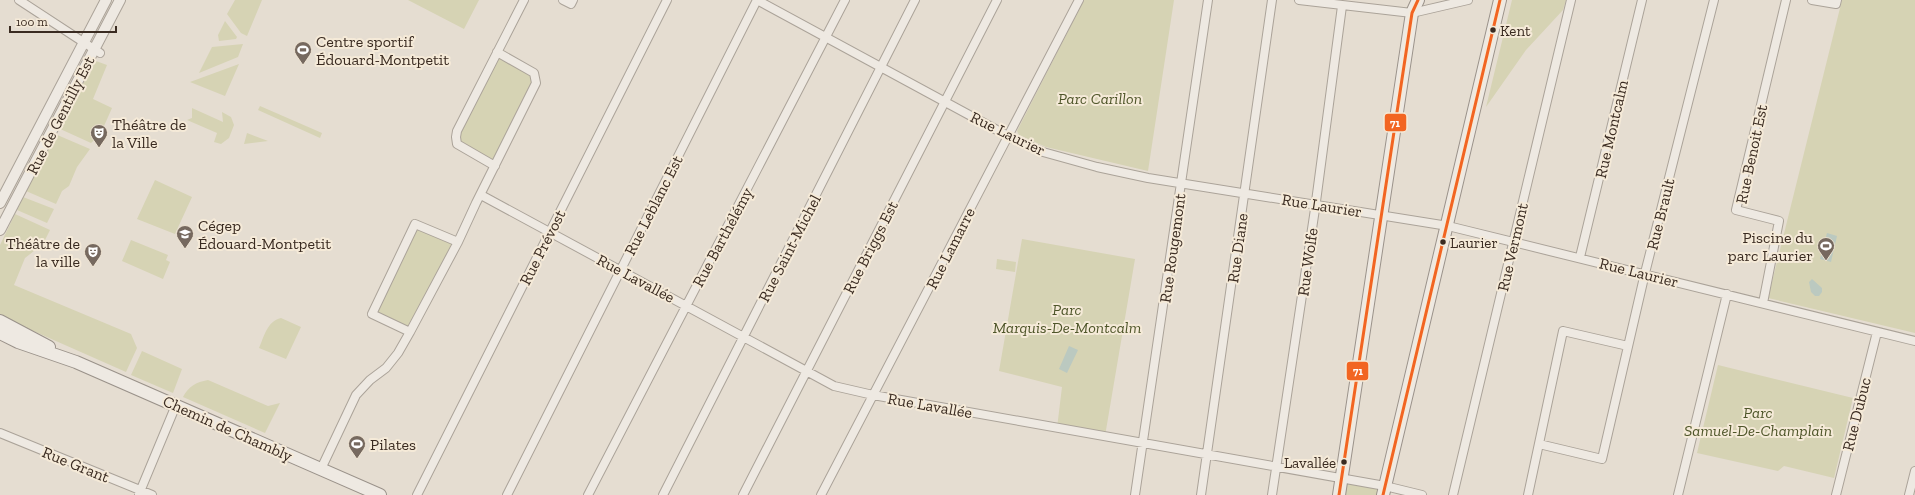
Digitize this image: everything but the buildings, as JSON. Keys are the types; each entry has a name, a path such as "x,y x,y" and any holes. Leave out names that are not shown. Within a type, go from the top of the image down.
{"main road":[{"path":"1339,495 1412,13 1418,0"},
{"path":"1384,490 1448,226 1500,0"},
{"name":"Chemin de Chambly","path":"0,321 76,362"},
{"name":"Chemin de Chambly","path":"0,333 18,342 76,362 380,495"}],"street":[{"path":"19,0 97,51"},
{"name":"Rue de Gentilly Est","path":"0,203 106,0"},
{"name":"Rue de Gentilly Est","path":"1,225 97,51 120,0"},
{"path":"495,166 457,144 457,131 524,0"},
{"path":"563,0 571,4 573,0"},
{"name":"Rue Prévost","path":"418,495 667,0"},
{"name":"Rue Laurier","path":"757,0 1008,136 1043,152 1097,167 1148,178 1448,226 1645,273 1915,341"},
{"name":"Rue Leblanc Est","path":"507,495 757,0"},
{"name":"Rue Barthélémy","path":"588,495 845,0"},
{"name":"Rue Saint-Michel","path":"663,495 915,0"},
{"name":"Rue Briggs Est","path":"743,495 997,0"},
{"name":"Rue Lamarre","path":"822,495 1079,0"},
{"name":"Rue Rougemont","path":"1135,495 1144,443 1208,0"},
{"name":"Rue Diane","path":"1201,495 1272,0"},
{"path":"1299,0 1412,13 1468,0"},
{"name":"Rue Vermont","path":"1454,495 1571,0"},
{"name":"Rue Montcalm","path":"1580,257 1642,0"},
{"name":"Rue Brault","path":"1539,444 1602,458 1645,273 1714,0"},
{"name":"Rue Benoit Est","path":"1763,303 1779,221 1736,210 1786,0"},
{"path":"1812,0 1836,4 1837,0"},
{"name":"Rue Wolfe","path":"1272,495 1315,204 1342,6"},
{"path":"322,469 356,395 370,380 386,368 398,353 410,332 458,242 536,83 534,73 497,52"},
{"name":"Rue Lavallée","path":"481,195 834,386 873,395 1341,478 1384,490 1422,495"},
{"path":"410,332 372,314 415,224 458,242"},
{"path":"1678,495 1727,294"},
{"path":"1528,495 1563,332 1628,346"},
{"name":"Rue Dubuc","path":"1836,495 1877,332"},
{"path":"140,493 176,405"},
{"name":"Rue Grant","path":"0,432 140,493 152,495"},
{"path":"1909,495 1915,471"}],"green space":[{"path":"235,0 262,0 247,36 241,33 227,14"},
{"path":"408,0 479,0 464,29"},
{"name":"Parc Carillon","path":"1084,0 1174,0 1148,171 1046,147 1019,135 1017,131"},
{"path":"1512,0 1566,0 1563,10 1526,50 1486,107"},
{"path":"1842,0 1915,0 1915,333 1768,298"},
{"path":"225,21 237,37 236,39 219,41 218,35"},
{"path":"243,44 238,57 199,73 212,47"},
{"path":"497,52 536,77 495,166 457,144 457,131"},
{"path":"96,61 107,65 93,99 112,108 100,135 91,143 58,128"},
{"path":"239,64 225,96 190,82"},
{"path":"260,106 322,133 320,138 258,110"},
{"path":"192,108 223,122 222,112 231,117 234,125 229,138 221,144 214,142 217,133 187,120 192,118"},
{"path":"247,133 268,141 244,144"},
{"path":"55,134 90,149 77,167 69,186 62,191 56,204 26,191"},
{"path":"155,180 192,197 175,234 137,219"},
{"path":"23,197 54,209 47,223 17,210"},
{"path":"15,214 50,230 43,244 25,258 14,285 131,334 137,348 126,372 31,330 0,314 0,245"},
{"path":"415,224 458,242 410,332 372,314"},
{"name":"Parc Marquis-De-Montcalm","path":"1022,239 1135,259 1105,436 1057,428 1062,387 999,371"},
{"path":"131,240 168,255 166,260 170,262 163,279 122,261"},
{"path":"997,259 1016,262 1015,272 996,269"},
{"path":"281,318 301,327 286,359 259,348 264,334 269,326 272,322"},
{"path":"142,351 182,369 173,393 131,375"},
{"name":"Parc Samuel-De-Champlain","path":"1718,365 1853,398 1834,478 1784,466 1778,471 1697,453"},
{"path":"208,380 268,406 280,403 265,433 183,397 187,390 200,382"},
{"path":"1341,478 1385,486 1383,495 1339,495"}],"shaded area":[{"path":"1827,233 1837,236 1831,262 1820,259"},
{"path":"1812,279 1822,288 1822,292 1819,296 1815,296 1811,292 1809,282"},
{"path":"1069,346 1078,350 1067,373 1059,369"}],"transit line":[{"name":"71","path":"1339,495 1412,13 1418,0"},
{"name":"71","path":"1383,495 1500,0"}],"place":[{"name":"Kent","path":"1493,30"},
{"name":"Centre sportif Édouard-Montpetit","path":"303,65"},
{"name":"Théâtre de la Ville","path":"99,148"},
{"name":"Laurier","path":"1443,242"},
{"name":"Cégep Édouard-Montpetit","path":"185,249"},
{"name":"Piscine du parc Laurier","path":"1826,261"},
{"name":"Théâtre de la ville","path":"93,267"},
{"name":"Pilates","path":"357,459"},
{"name":"Lavallée","path":"1344,462"}]}
